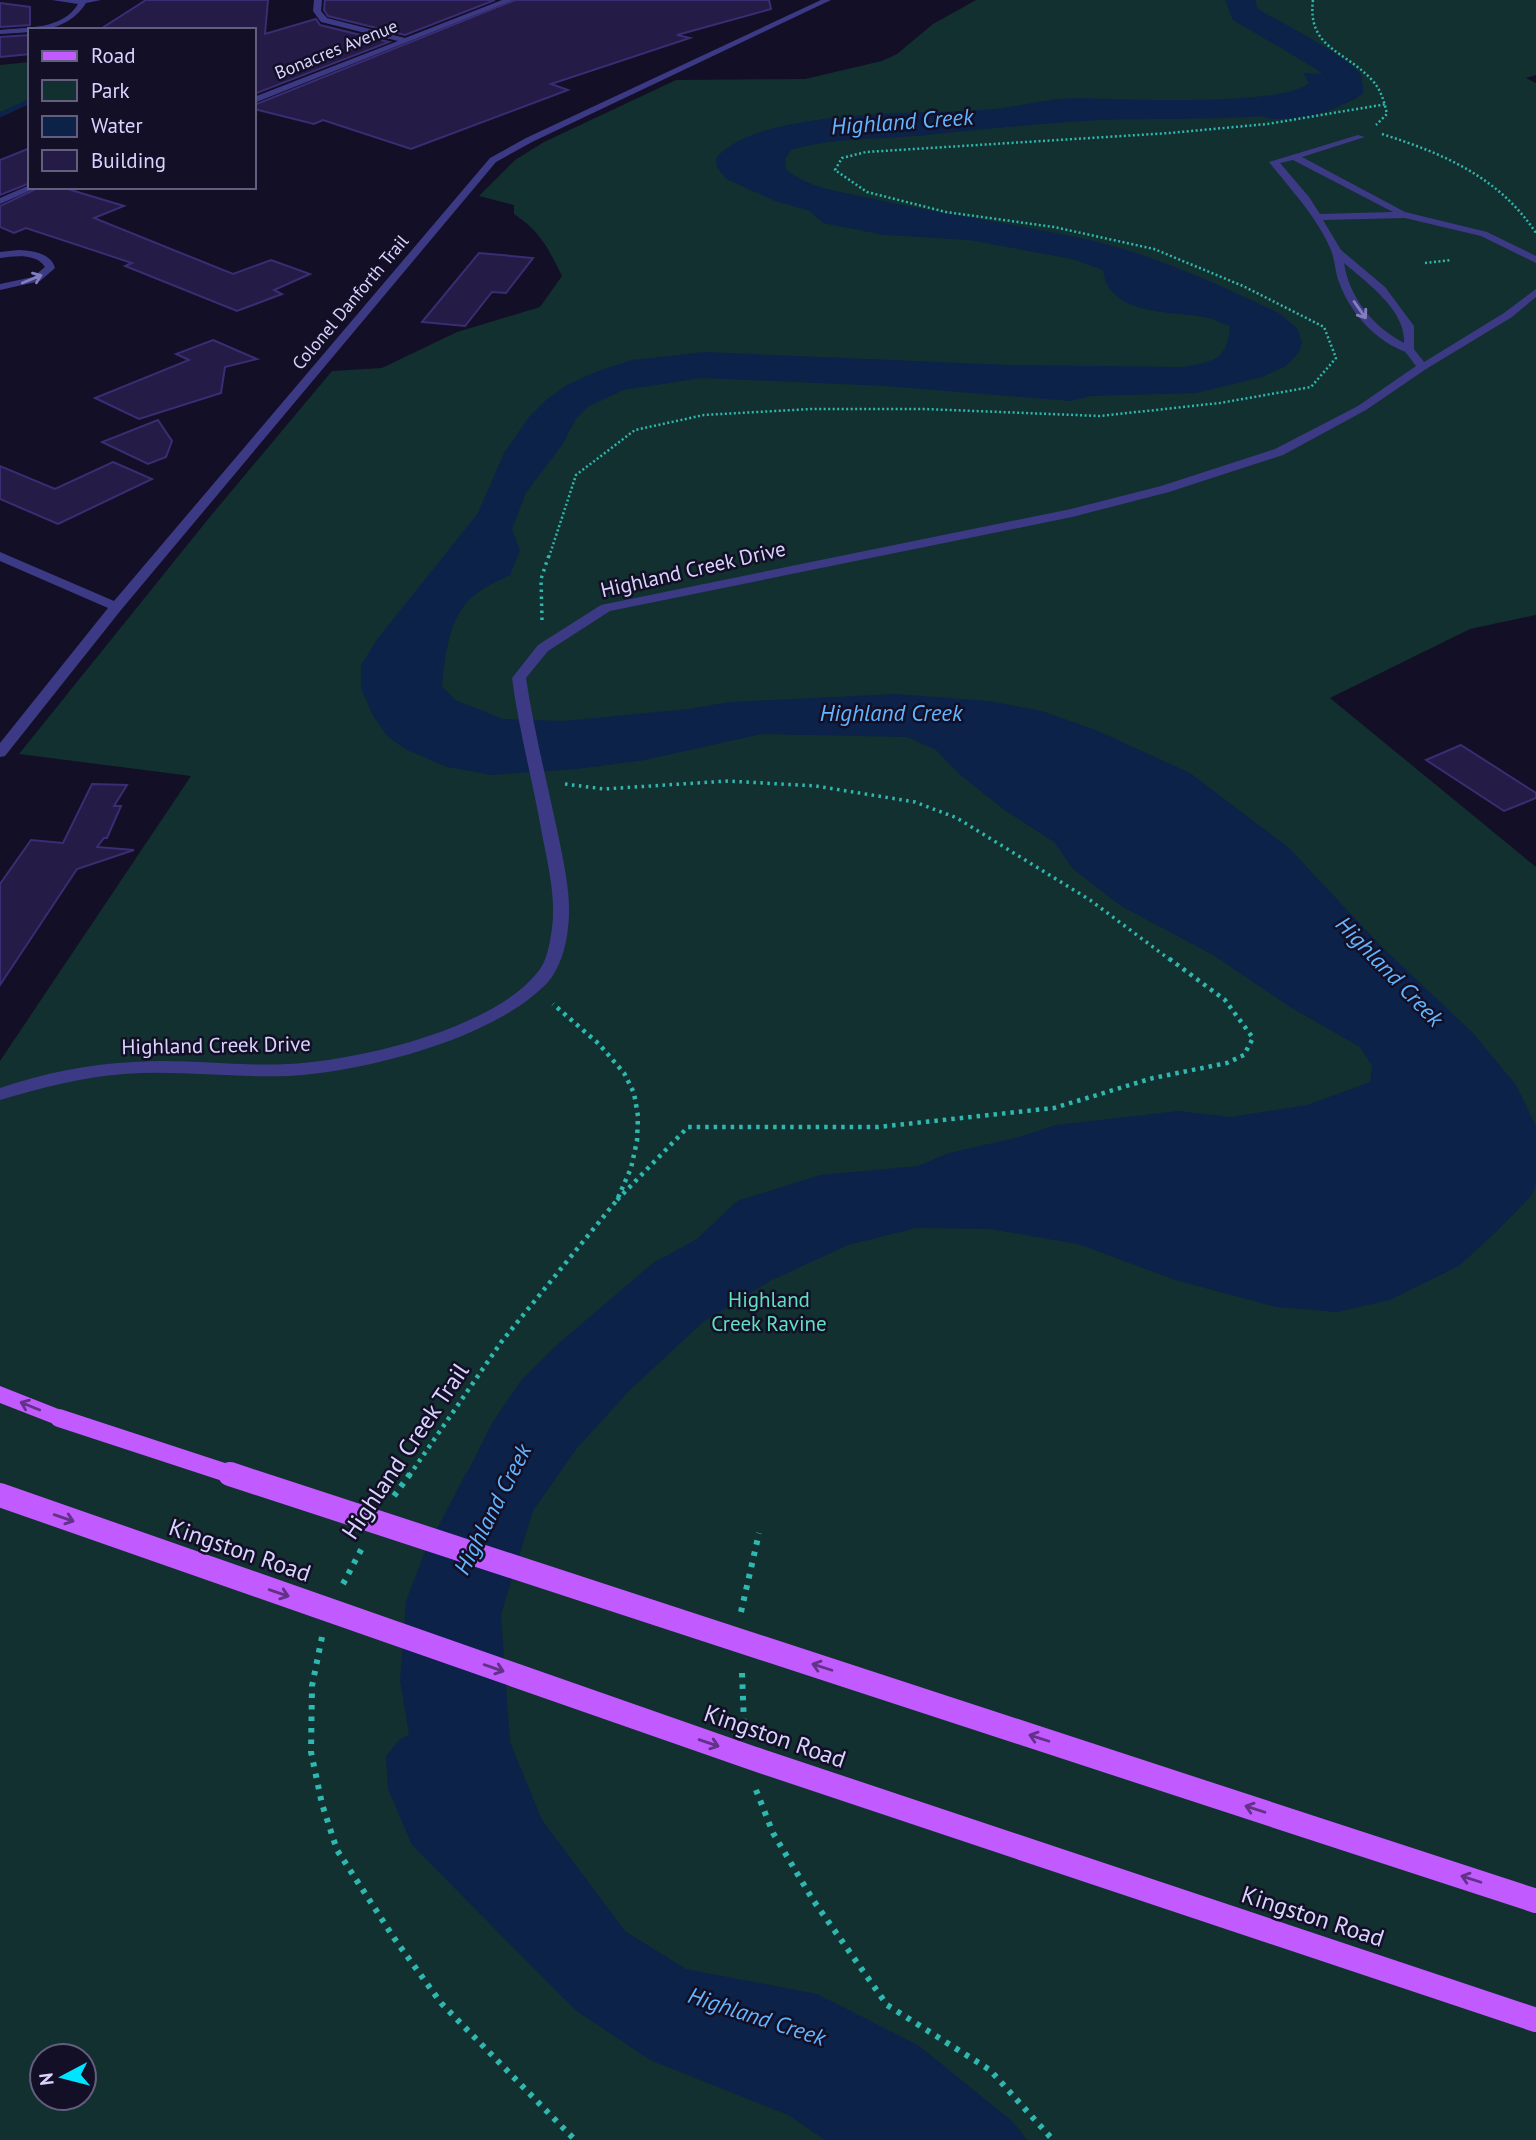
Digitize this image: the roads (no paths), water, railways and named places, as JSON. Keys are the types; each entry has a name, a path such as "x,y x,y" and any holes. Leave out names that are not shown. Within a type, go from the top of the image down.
{"main road":[{"path":"0,1394 59,1418 1536,1901"},
{"name":"Kingston Road","path":"0,1495 752,1758 1536,2020"}],"street":[{"path":"56,0 97,0"},
{"path":"318,0 317,11 324,20 404,40"},
{"name":"Bonacres Avenue","path":"256,99 509,0"},
{"name":"Colonel Danforth Trail","path":"0,753 116,607 493,160 529,140 827,0"},
{"path":"37,28 69,19 80,11 83,2"},
{"path":"0,32 28,29"},
{"path":"1361,137 1274,162 1306,199 1337,252 1381,289 1410,328 1409,350"},
{"path":"1293,156 1405,215 1484,234 1536,260"},
{"path":"0,201 28,189"},
{"path":"1316,217 1405,215"},
{"path":"1337,252 1338,271 1345,287 1373,328 1409,350 1422,367"},
{"path":"0,255 35,255 44,258 50,268 36,279 0,287"},
{"name":"Highland Creek Drive","path":"0,1094 40,1081 91,1071 175,1066 289,1070 332,1065 376,1056 458,1031 496,1012 531,990 545,975 553,959 561,926 560,885 519,678 543,648 606,608 1072,513 1177,485 1279,452 1362,408 1422,367 1508,315 1536,292"},
{"path":"0,556 116,607"}],"water":[{"path":"1303,73 1357,76 1363,85 1363,93 1345,103 1280,115 1079,121 854,140 791,150 785,159 786,169 804,181 824,188 1085,239 1134,252 1184,270 1279,313 1297,328 1302,342 1299,352 1286,366 1262,377 1196,393 1091,396 1071,401 885,386 702,378 623,390 588,407 576,419 562,445 526,493 512,529 520,550 510,575 467,602 450,636 442,686 455,700 503,719 563,721 689,709 729,702 896,694 988,701 1042,711 1098,731 1190,773 1288,847 1380,945 1472,1032 1516,1085 1536,1126 1536,1183 1532,1195 1459,1266 1390,1300 1337,1312 1276,1307 1175,1280 1078,1244 990,1229 916,1228 848,1245 770,1281 703,1322 629,1391 577,1448 533,1511 501,1614 510,1742 542,1820 625,1931 686,1969 817,1994 918,2045 1012,2121 1027,2140 825,2140 788,2115 650,2060 575,2010 412,1845 388,1789 386,1756 400,1739 435,1723 457,1677 464,1595 448,1566 440,1528 492,1423 522,1379 558,1344 653,1263 697,1239 737,1201 820,1175 918,1166 949,1153 1015,1138 1056,1125 1178,1111 1230,1117 1307,1105 1370,1082 1372,1066 1360,1047 1290,1007 1213,955 1121,906 1073,869 1054,842 1006,811 959,774 936,750 907,737 762,734 645,760 577,769 492,775 447,767 405,749 387,736 374,717 361,689 361,665 378,638 478,513 504,453 529,417 567,385 598,371 632,360 705,352 1010,365 1183,367 1211,361 1222,353 1226,346 1230,326 1209,318 1145,309 1130,304 1117,297 1108,286 1103,270 1072,259 969,240 884,235 823,223 810,211 775,201 726,179 717,167 716,158 738,141 768,130 806,122 889,114 994,109 1067,98 1199,100 1267,96 1293,91 1309,83"}],"waterway":[{"name":"Highland Creek","path":"1240,0 1244,14 1327,62 1346,77 1346,88 1330,98 1274,110"},
{"path":"0,115 28,102"},
{"name":"Highland Creek","path":"473,1784 457,1752 444,1681 448,1601 466,1554 495,1497"}],"park label":[{"name":"Highland Creek Ravine","path":"769,1311"}]}
